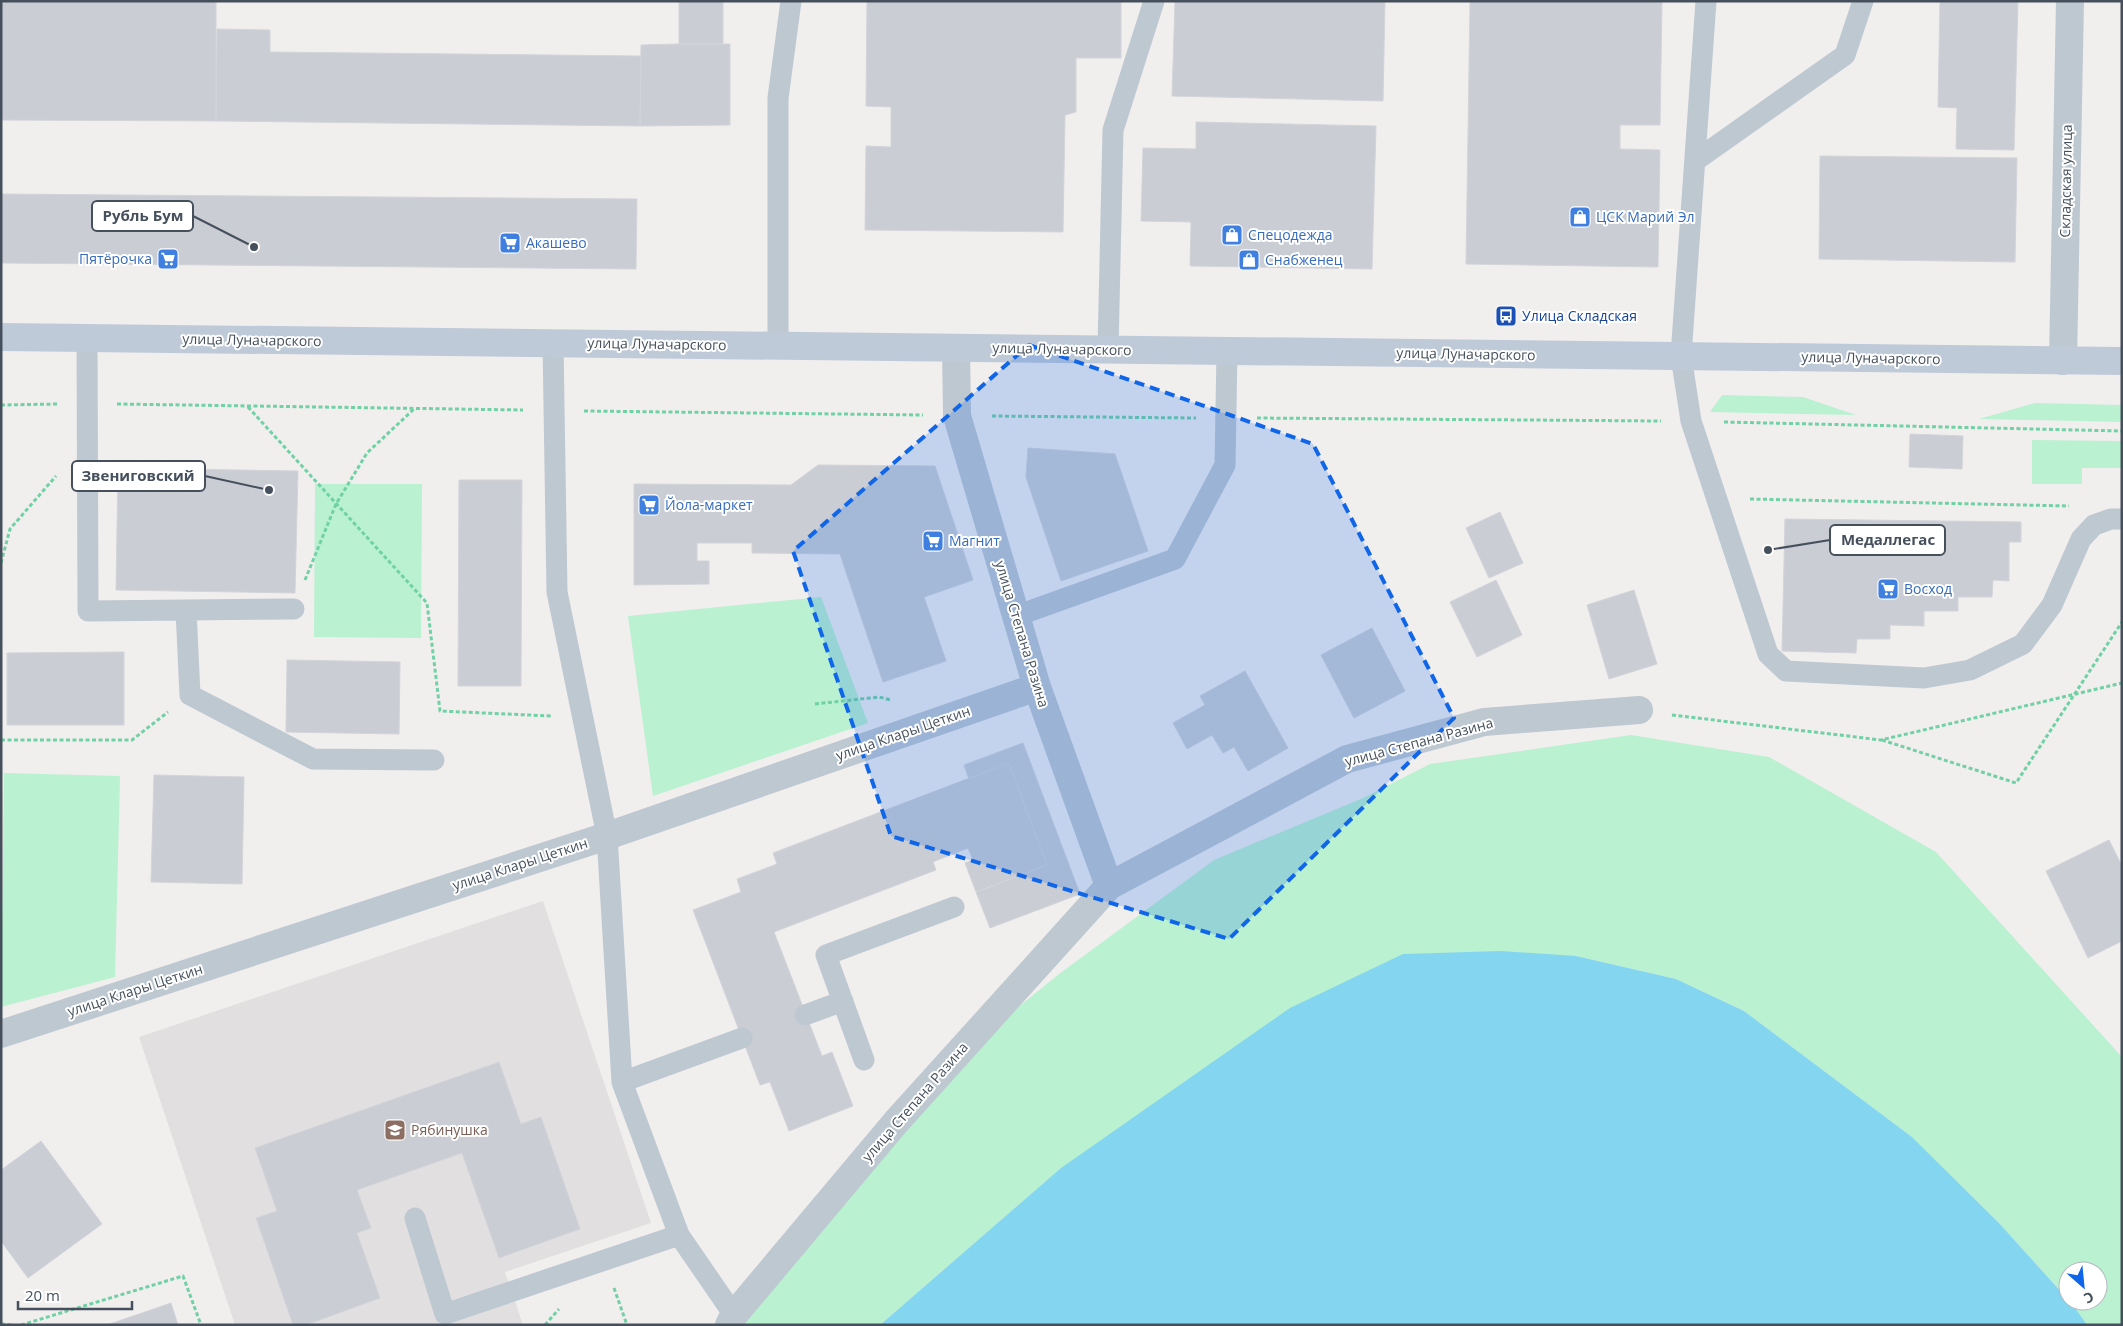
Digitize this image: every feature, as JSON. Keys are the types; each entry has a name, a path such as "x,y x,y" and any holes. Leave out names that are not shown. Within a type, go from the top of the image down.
{"main road":[{"name":"улица Луначарского","path":"1,336 2122,361"}],"street":[{"name":"Складская улица","path":"2063,361 2070,1"},
{"name":"улица Степана Разина","path":"956,348 957,416 1037,687 1109,886"},
{"name":"улица Клары Цеткин","path":"1,1034 607,836 1037,687"},
{"name":"улица Степана Разина","path":"731,1320 896,1122 1109,886 1347,758 1484,722 1640,710"}],"lane":[{"path":"778,346 778,98 791,1"},
{"path":"1108,349 1113,130 1154,1"},
{"path":"1706,1 1681,356 1691,421 1768,654 1786,671 1924,678 1970,670 2023,644 2052,605 2081,540 2094,525 2111,519 2122,519"},
{"path":"1695,161 1845,55 1863,1"},
{"path":"87,338 88,611 294,609"},
{"path":"553,343 557,592 607,836 622,1082 679,1235 731,1320"},
{"path":"1016,616 1175,559 1225,465 1227,351"},
{"path":"186,610 190,695 313,759 434,760"},
{"path":"864,1060 826,955 954,907"},
{"path":"806,1015 843,1001"},
{"path":"622,1082 742,1038"},
{"path":"415,1218 445,1314 679,1235"}],"path":[{"path":"1,405 87,404 957,416 1691,421 2122,431"},
{"path":"247,406 427,603 440,711 583,717"},
{"path":"294,609 336,504 367,453 415,409"},
{"path":"1,562 10,529 87,440"},
{"path":"1717,498 2072,506"},
{"path":"1640,710 1881,740 2016,784 2073,694 2122,622"},
{"path":"1881,740 2122,683"},
{"path":"1,740 132,740 190,695"},
{"path":"21,1325 183,1276 201,1325"},
{"path":"1,1324 12,1325"}],"highlighted area":[{"path":"1029,345 1313,444 1454,718 1229,939 891,836 793,551"}],"shaded area":[{"name":"Рябинушка","path":"543,901 651,1223 505,1272 523,1325 235,1325 139,1037"}],"green space":[{"path":"1722,395 1803,397 1856,415 1710,412"},
{"path":"2035,403 2122,405 2122,422 1979,419"},
{"path":"2032,440 2122,441 2122,468 2082,468 2082,484 2032,484"},
{"path":"315,484 422,484 421,638 314,637"},
{"path":"821,597 868,723 653,796 628,616"},
{"path":"1631,735 1769,757 1936,852 2122,1057 2122,1325 2087,1325 2076,1311 2108,1311 2108,1261 2058,1261 2058,1288 1999,1223 1912,1137 1744,1011 1676,979 1576,956 1061,1168 880,1325 729,1325 973,1044 1059,974 1214,860 1363,798 1430,764"},
{"path":"4,773 120,776 115,977 1,1007"}],"water":[{"path":"1501,951 1576,956 1676,979 1744,1011 1912,1137 1999,1223 2058,1288 2058,1311 2077,1311 2087,1325 880,1325 1061,1168 1290,1008 1403,954"}],"building":[{"path":"1,1 216,1 216,121 1,120"},
{"path":"679,1 723,1 723,44 679,44"},
{"path":"867,1 1121,1 1121,58 1076,58 1076,112 1065,115 1063,232 865,230 866,146 891,147 891,107 866,106"},
{"path":"1175,1 1385,1 1383,101 1172,96"},
{"path":"1470,1 1662,1 1660,125 1620,125 1620,149 1660,150 1658,267 1466,264"},
{"path":"1940,1 2018,1 2014,150 1956,149 1957,108 1938,107"},
{"path":"217,29 270,30 270,52 641,56 640,126 216,121"},
{"path":"730,44 730,125 640,126 641,45"},
{"path":"1196,122 1376,126 1372,269 1190,266 1191,222 1141,221 1143,148 1196,149"},
{"path":"1820,156 2017,158 2015,262 1819,259"},
{"path":"1,194 637,199 636,269 1,263"},
{"path":"1910,434 1963,436 1962,469 1909,467"},
{"path":"1028,448 1115,454 1148,551 1061,581 1026,477"},
{"path":"818,465 935,466 973,580 924,597 946,661 883,682 840,554 752,553 752,543 697,543 697,561 709,561 709,584 634,585 634,484 791,485"},
{"path":"118,468 298,471 295,593 116,590"},
{"path":"459,480 522,480 521,686 458,686"},
{"path":"1500,512 1523,563 1489,578 1466,528"},
{"name":"Восход","path":"1785,519 2021,522 2021,542 2009,542 2009,581 1993,580 1992,597 1958,597 1958,611 1924,611 1924,626 1890,625 1890,639 1857,639 1856,653 1782,651"},
{"path":"1496,580 1522,635 1477,657 1450,602"},
{"path":"1634,590 1657,664 1609,679 1587,605"},
{"path":"1372,628 1405,691 1354,718 1321,655"},
{"path":"124,652 124,725 7,725 7,653"},
{"path":"287,660 400,662 399,734 286,732"},
{"path":"1245,671 1288,748 1248,771 1234,747 1223,753 1212,735 1187,749 1173,723 1205,705 1200,696"},
{"path":"1023,743 1080,894 990,928 976,892 1047,865 1009,763 969,779 964,765"},
{"path":"1009,763 1047,865 976,892 965,863 973,860 968,848 933,862 936,870 774,932 822,1056 832,1052 853,1106 789,1131 770,1082 760,1085 693,910 741,892 737,879 777,864 773,853"},
{"path":"154,775 244,777 242,884 151,882"},
{"path":"2109,840 2122,866 2122,941 2088,958 2046,871"},
{"path":"499,1062 521,1124 541,1117 580,1229 499,1258 462,1153 357,1190 371,1228 357,1233 380,1298 306,1325 293,1325 256,1218 277,1211 255,1148"},
{"path":"41,1141 102,1224 28,1278 1,1241 1,1170"},
{"path":"171,1303 178,1325 107,1325"}],"place":[{"name":"ЦСК Марий Эл","path":"1580,217"},
{"name":"Спецодежда","path":"1232,235"},
{"name":"Акашево","path":"510,243"},
{"name":"Рубль Бум","path":"254,247"},
{"name":"Пятёрочка","path":"168,259"},
{"name":"Снабженец","path":"1249,260"},
{"name":"Улица Складская","path":"1506,316"},
{"name":"Звениговский","path":"269,490"},
{"name":"Йола-маркет","path":"649,505"},
{"name":"Магнит","path":"933,541"},
{"name":"Медаллегас","path":"1768,550"},
{"name":"Восход","path":"1888,589"},
{"name":"Рябинушка","path":"395,1130"}]}
